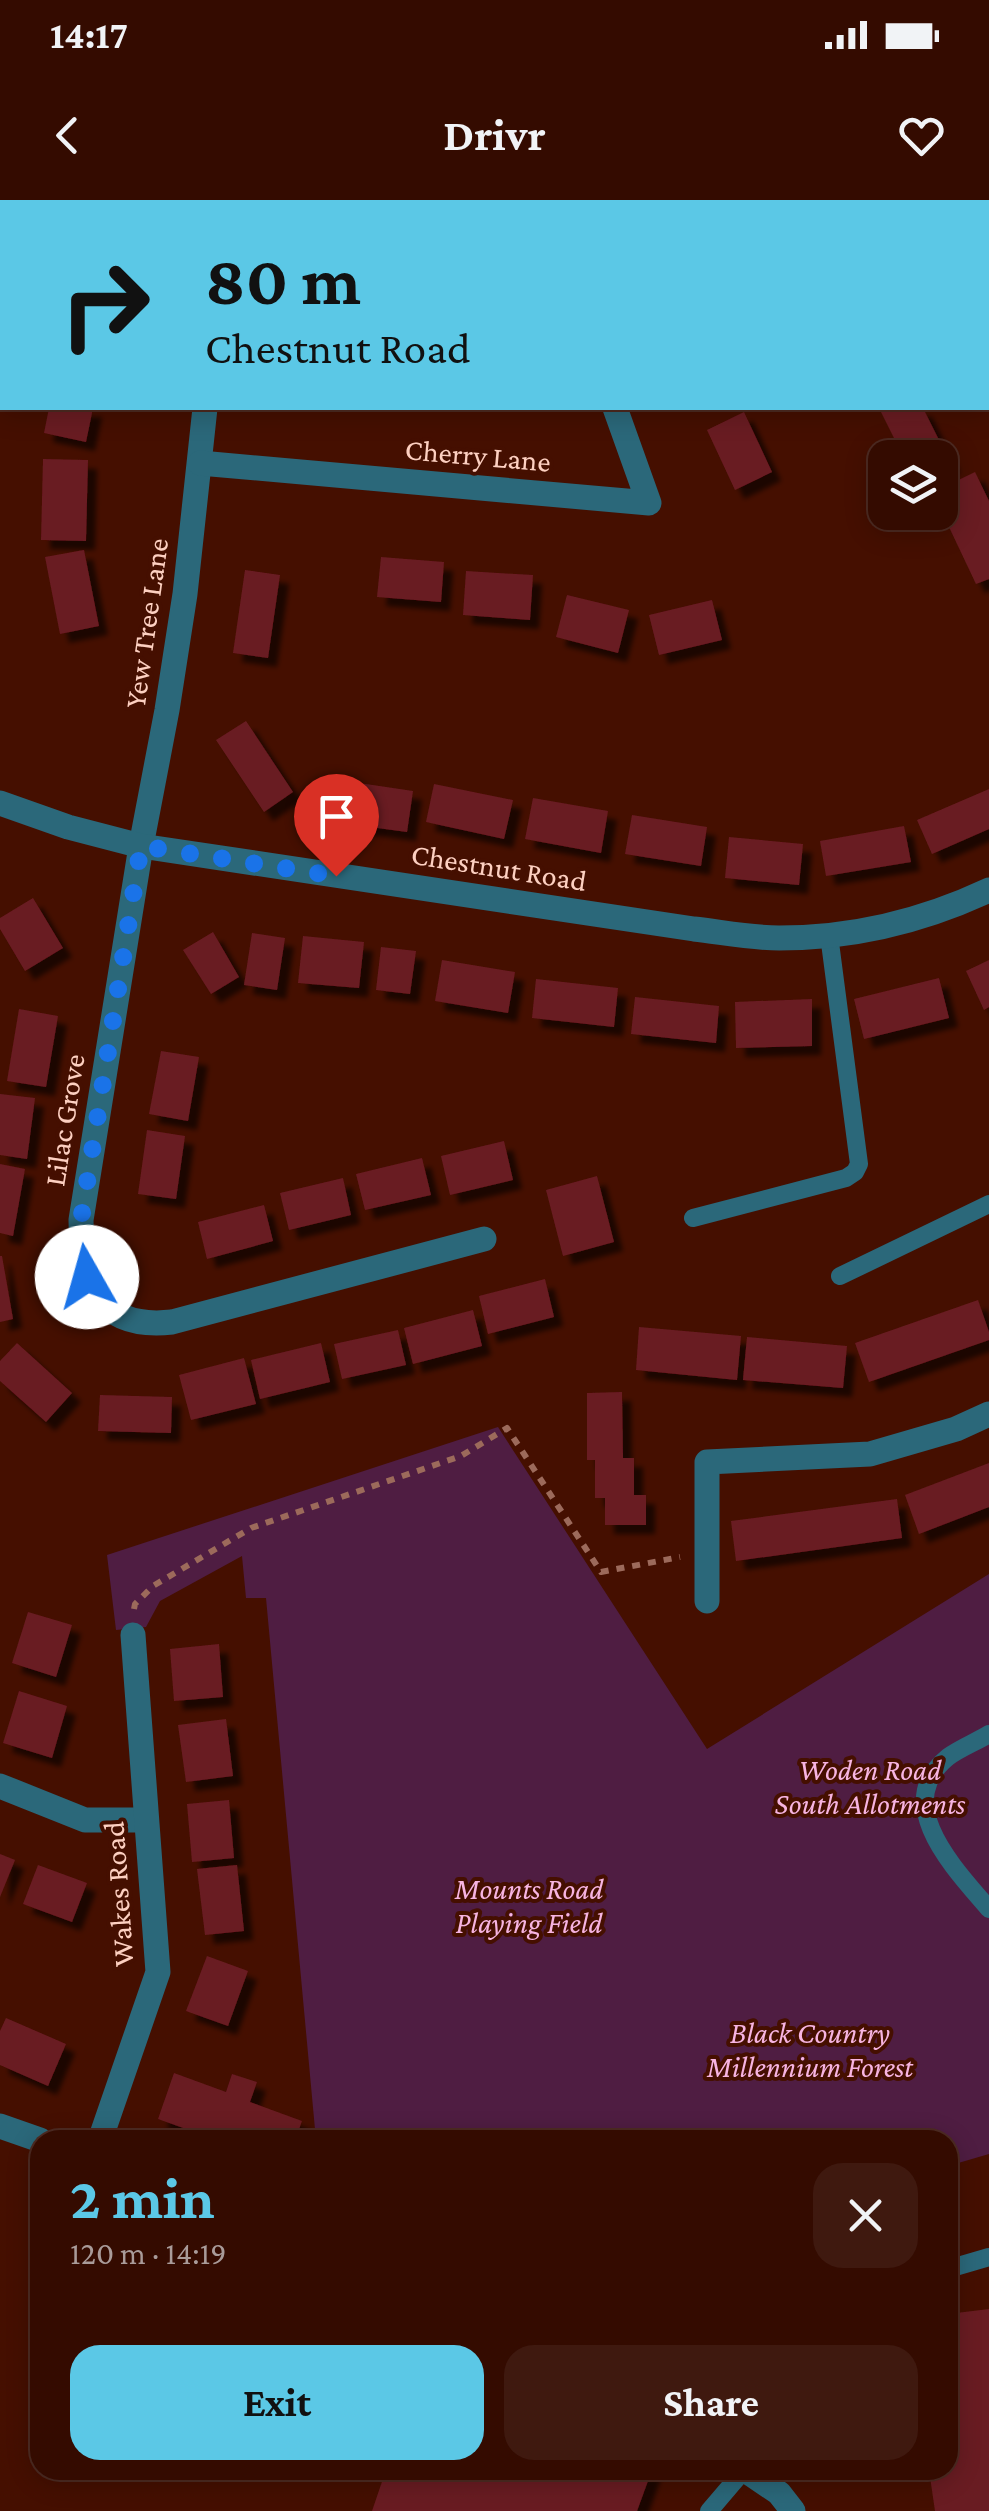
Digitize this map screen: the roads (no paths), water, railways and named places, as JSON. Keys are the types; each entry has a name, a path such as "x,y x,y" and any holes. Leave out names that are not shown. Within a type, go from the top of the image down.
{"street":[{"name":"Yew Tree Lane","path":"141,846 185,594 205,410"},
{"name":"Cherry Lane","path":"200,463 649,503 616,410"},
{"name":"Chestnut Road","path":"0,803 68,827 141,846 776,938 872,929 926,915 989,890"},
{"name":"Lilac Grove","path":"141,846 81,1220 81,1250 87,1277 100,1301 134,1322 172,1322 484,1239"},
{"path":"706,1601 708,1462 870,1454 956,1429 989,1414"},
{"name":"Wakes Road","path":"103,2130 158,1972 133,1635"},
{"path":"0,1786 85,1820 146,1820"},
{"path":"0,2126 30,2136"},
{"path":"759,2480 794,2511"}],"lane":[{"path":"692,1218 846,1178 858,1164 829,935"},
{"path":"840,1276 989,1204"},
{"path":"989,1734 948,1758 932,1776 925,1813 935,1838 989,1909"},
{"path":"958,2266 989,2257"},
{"path":"709,2511 736,2480"}],"park label":[{"name":"Woden Road South Allotments","path":"870,1786"},
{"name":"Mounts Road Playing Field","path":"529,1905"},
{"name":"Black Country Millennium Forest","path":"810,2049"}]}
